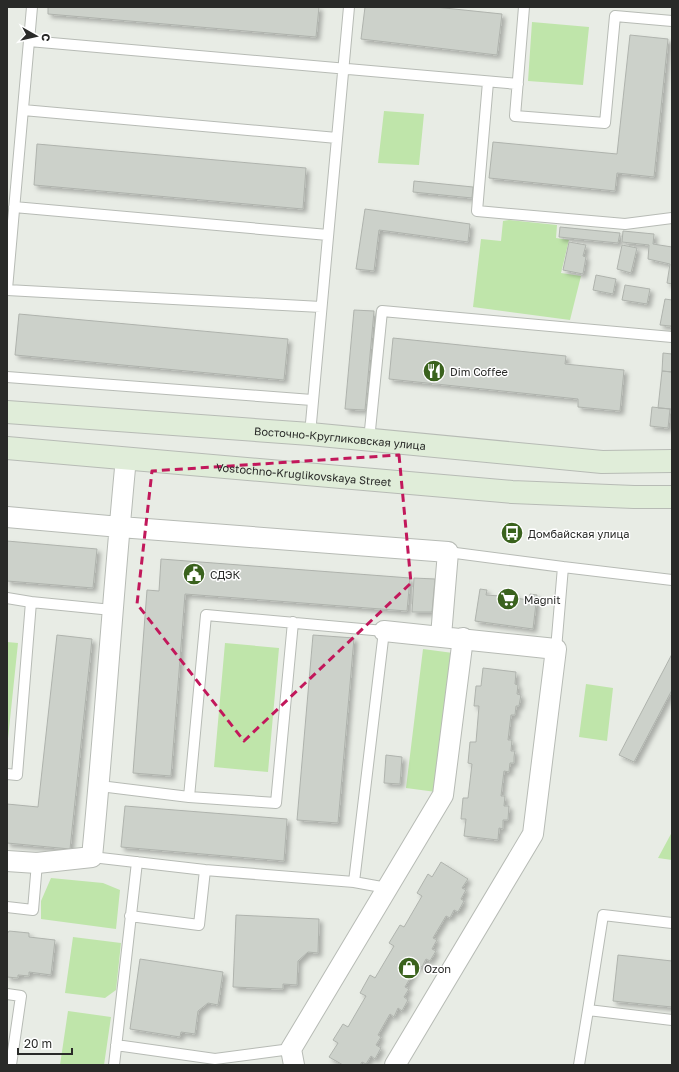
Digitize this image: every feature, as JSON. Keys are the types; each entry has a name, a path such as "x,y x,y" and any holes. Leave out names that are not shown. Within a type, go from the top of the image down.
{"street":[{"name":"Восточно-Кругликовская улица","path":"7,412 310,434 602,462 672,461"},
{"name":"Vostochno-Kruglikovskaya Street","path":"7,448 512,492 600,495"},
{"path":"7,861 37,863 92,857 100,786 112,610 126,458"},
{"path":"602,462 600,495 672,497"},
{"path":"7,517 448,552 441,636"},
{"path":"384,631 463,638 556,649 533,834 395,1065"},
{"path":"292,1057 387,888 442,795 463,638"}],"lane":[{"path":"32,7 7,290 321,307"},
{"path":"310,434 349,7"},
{"path":"524,7 515,116 605,123 615,16 672,21"},
{"path":"29,41 518,84"},
{"path":"488,82 477,210 624,224 672,218"},
{"path":"23,110 337,138"},
{"path":"14,208 328,235"},
{"path":"369,440 382,311 672,337"},
{"path":"7,377 312,400"},
{"path":"448,552 672,580"},
{"path":"556,649 564,567"},
{"path":"7,598 31,602 112,610"},
{"path":"7,774 17,775 31,602"},
{"path":"188,797 206,615 384,631 354,882"},
{"path":"100,786 188,797 276,803 293,622"},
{"path":"92,857 205,870 354,882 387,888"},
{"path":"114,1065 137,862"},
{"path":"7,907 33,910 37,863"},
{"path":"130,916 200,925 205,870"},
{"path":"579,1065 603,915 672,923"},
{"path":"7,994 21,996 11,1065"},
{"path":"588,1010 672,1020"},
{"path":"116,1045 215,1059 247,1056 292,1057"}],"highlighted area":[{"path":"399,455 411,583 244,741 137,604 152,471"}],"green space":[{"path":"532,22 589,27 583,85 528,81"},
{"path":"384,111 424,114 419,165 378,163"},
{"path":"509,220 557,225 556,238 569,240 561,273 581,276 570,320 473,307 481,239 501,241 503,221"},
{"path":"7,642 18,643 7,748"},
{"path":"225,643 279,648 268,772 214,767"},
{"path":"423,649 453,653 436,792 406,788"},
{"path":"586,684 613,688 607,741 579,737"},
{"path":"672,832 672,860 658,858"},
{"path":"51,878 103,883 120,890 116,929 41,919 41,901"},
{"path":"73,937 121,943 116,990 105,998 65,993"},
{"path":"68,1011 111,1017 104,1065 60,1065"}],"building":[{"path":"48,7 319,7 316,37 48,14"},
{"path":"365,7 435,7 502,14 497,55 361,39"},
{"path":"630,35 668,39 654,177 617,173 615,191 489,178 493,142 617,154"},
{"path":"37,144 306,168 303,209 34,185"},
{"path":"414,181 473,187 472,198 413,192"},
{"path":"365,209 470,224 468,242 379,230 374,271 356,269"},
{"path":"560,227 620,233 618,243 559,237"},
{"path":"623,231 654,234 653,244 672,247 672,284 667,283 670,264 648,259 649,245 622,242"},
{"path":"569,242 586,245 583,256 586,257 583,274 563,270"},
{"path":"622,245 637,248 631,273 617,269"},
{"path":"596,275 616,279 613,294 593,290"},
{"path":"625,285 650,289 647,304 622,300"},
{"path":"665,299 672,300 672,331 671,326 660,325"},
{"path":"354,310 374,311 365,410 345,409"},
{"path":"19,314 288,339 284,380 15,355"},
{"path":"393,338 566,356 565,364 624,370 620,411 578,407 578,399 389,379"},
{"path":"663,353 672,354 672,372 662,371"},
{"path":"662,371 672,372 672,409 658,408"},
{"path":"652,407 670,409 668,428 650,426"},
{"path":"7,541 97,549 93,588 7,581"},
{"path":"161,559 410,578 407,611 185,594 171,776 133,773 147,590 159,591"},
{"path":"414,578 435,579 432,612 412,612"},
{"path":"480,589 487,590 486,595 500,596 500,591 515,593 515,598 529,600 530,594 537,595 533,629 475,621"},
{"path":"57,635 92,639 70,849 7,843 7,804 38,807"},
{"path":"313,635 354,638 338,823 297,820"},
{"path":"672,654 672,690 634,762 619,755"},
{"path":"483,668 516,672 515,684 518,685 517,694 521,695 519,706 516,706 515,715 511,715 508,740 512,740 511,751 515,751 514,763 510,763 509,772 504,771 501,796 505,796 504,806 509,806 508,820 503,820 503,829 499,828 498,840 464,836 466,819 461,819 463,798 468,798 472,764 468,763 470,742 476,742 479,706 474,706 476,686 481,686"},
{"path":"386,755 402,757 400,784 384,783"},
{"path":"125,806 287,819 284,861 121,847"},
{"path":"441,862 468,879 462,888 466,890 461,899 464,901 458,912 454,910 450,918 446,916 433,938 437,940 432,949 436,951 430,961 426,959 422,967 418,965 405,987 409,989 404,997 408,1000 402,1011 398,1008 394,1017 390,1014 378,1035 381,1037 376,1045 381,1048 375,1059 371,1056 366,1064 362,1062 360,1065 343,1065 329,1057 338,1043 333,1040 343,1024 348,1027 366,996 360,993 370,975 375,978 394,946 389,943 400,925 404,927 422,896 417,893 428,874 432,877"},
{"path":"236,915 319,919 318,953 308,952 298,961 297,985 283,984 283,989 233,987"},
{"path":"9,931 29,933 29,937 55,940 51,975 29,972 29,976 18,975 18,978 7,977 7,934"},
{"path":"618,955 672,961 672,1007 613,1001"},
{"path":"140,959 223,972 218,1005 208,1003 198,1011 195,1034 181,1032 180,1037 130,1029"}],"place":[{"name":"Dim Coffee","path":"434,371"},
{"name":"Домбайская улица","path":"512,533"},
{"name":"СДЭК","path":"194,574"},
{"name":"Magnit","path":"508,599"},
{"name":"Ozon","path":"409,968"}]}
